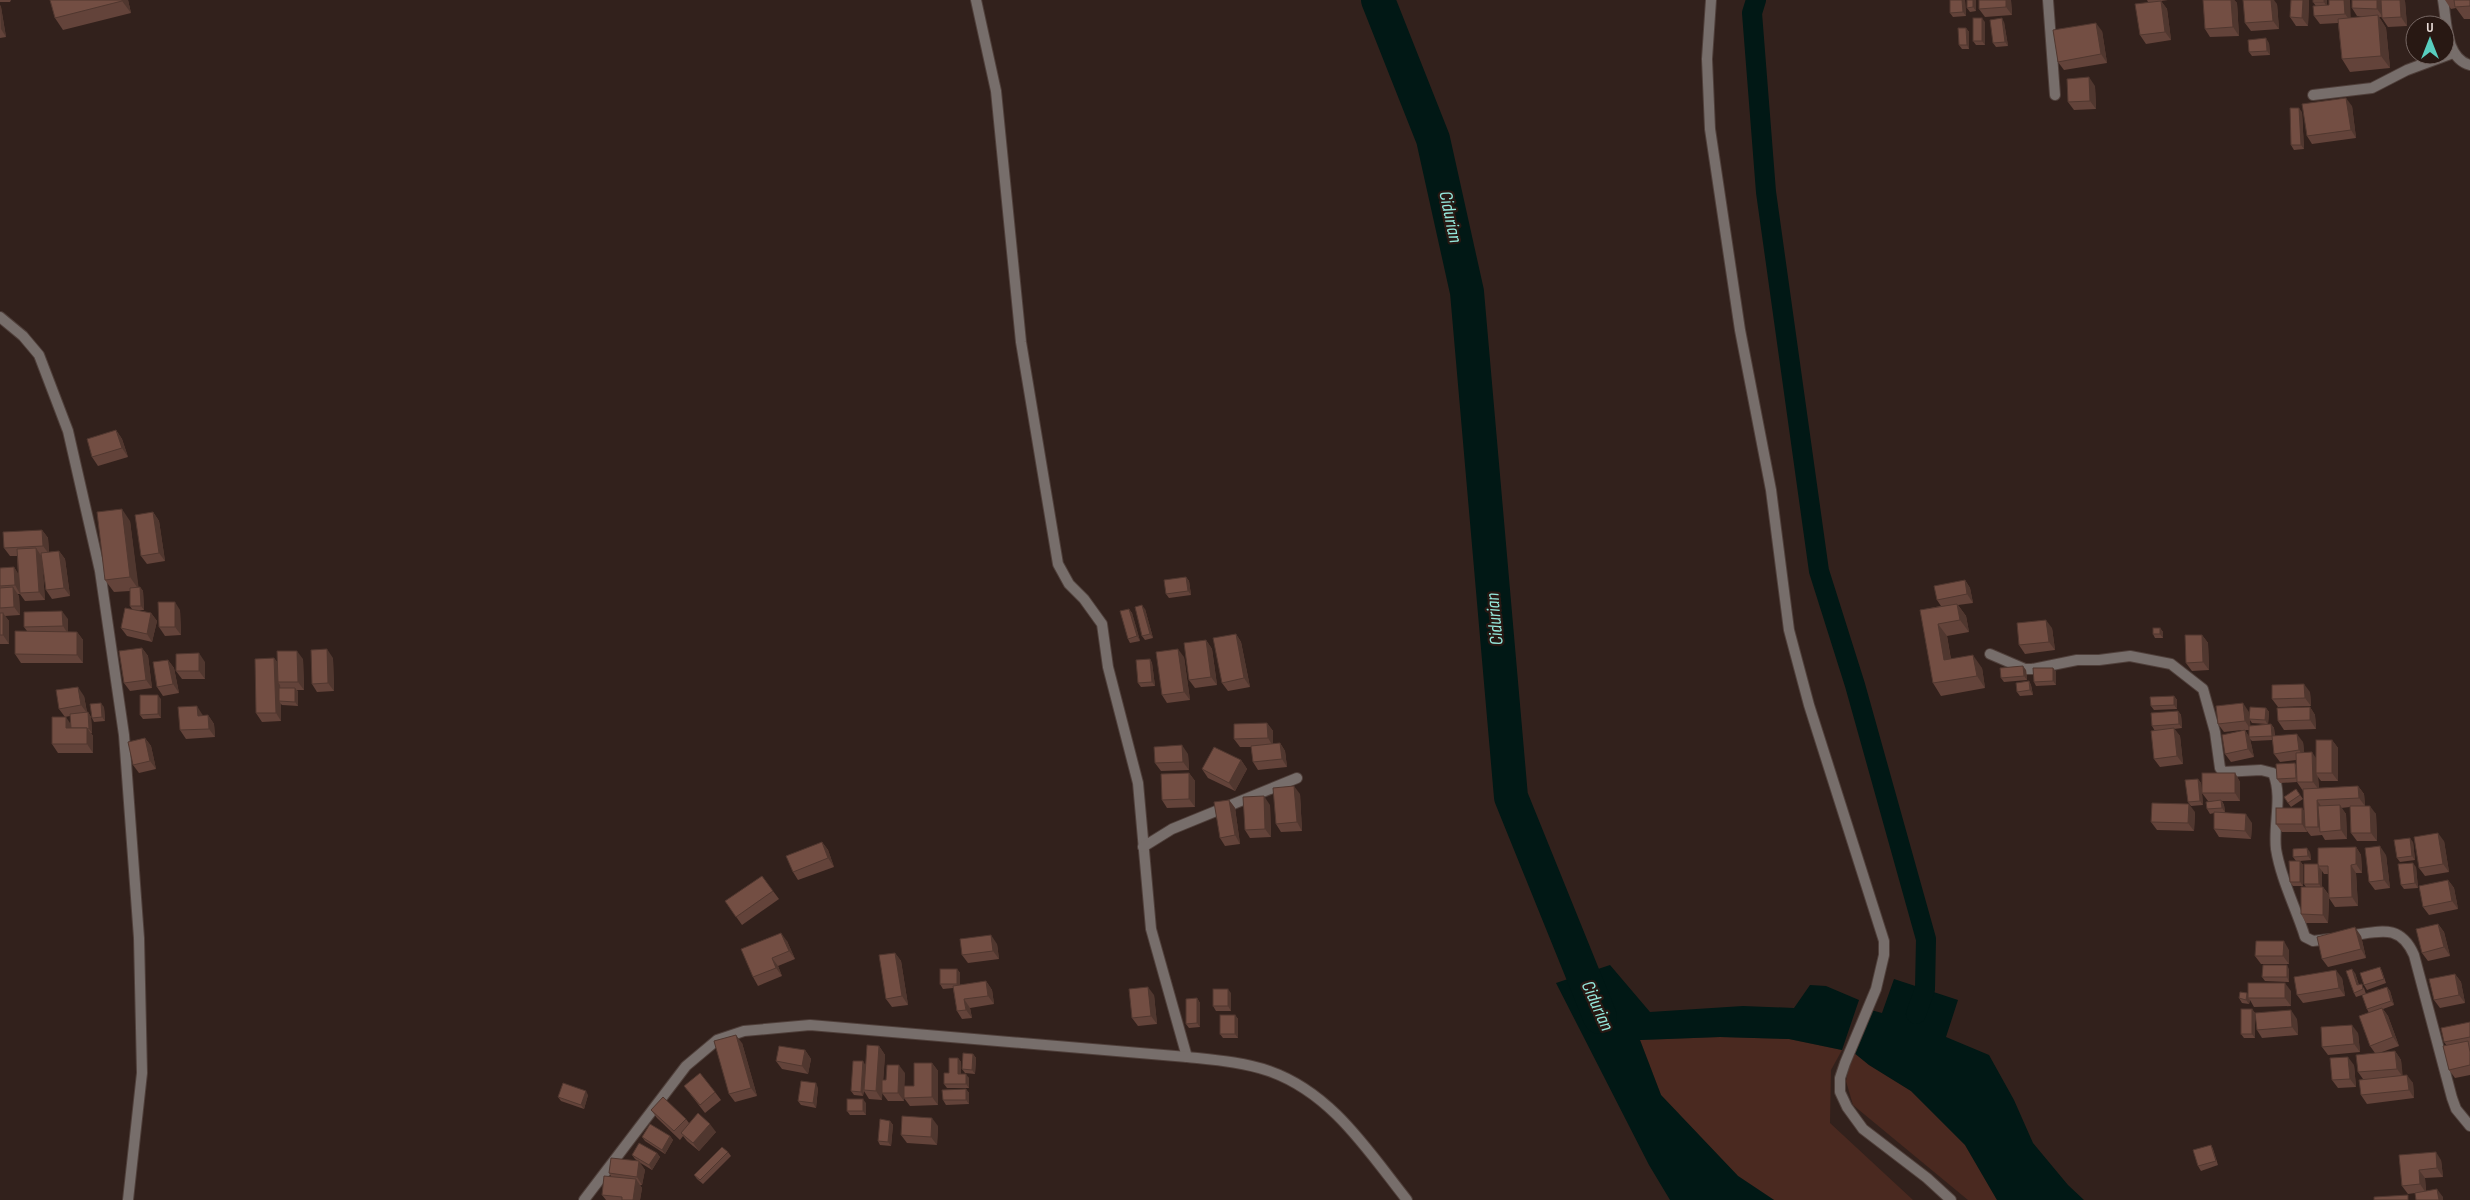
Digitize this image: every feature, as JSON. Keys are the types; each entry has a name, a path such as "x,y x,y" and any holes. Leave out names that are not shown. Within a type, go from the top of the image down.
{"street":[{"path":"976,0 996,91 1021,342 1058,564 1069,584 1102,624 1108,667 1138,783 1151,929 1186,1057"},
{"path":"1711,0 1707,59 1710,129 1740,330 1771,490 1789,630 1804,687 1884,941 1884,955 1876,989 1845,1063 1839,1085 1847,1107 1863,1129 1927,1178 1951,1200"},
{"path":"2048,0 2055,95"},
{"path":"2443,0 2446,15"},
{"path":"2455,56 2462,63 2470,65"},
{"path":"2313,95 2372,88 2420,65"},
{"path":"0,317 23,336 39,355 68,431 100,571 124,734 139,938 142,1073 128,1200"},
{"path":"1990,654 2032,669 2077,660 2099,660 2130,656 2171,664 2203,689 2215,732 2220,768 2227,773 2261,770 2273,773 2278,807 2276,848 2284,879 2305,937 2313,941 2390,931 2405,938 2410,947 2452,1098 2456,1109 2470,1126"},
{"path":"1143,847 1172,829 1297,778"},
{"path":"584,1200 686,1066 717,1040 744,1031 810,1025 1186,1057 1232,1062 1270,1071 1315,1094 1335,1111 1407,1200"}],"shaded area":[{"path":"1720,1037 1789,1039 1842,1050 1831,1070 1830,1123 1913,1200 1774,1200 1738,1176 1661,1095 1640,1040"},
{"path":"1853,1052 1869,1065 1911,1091 1965,1145 1997,1200 1968,1200 1853,1105 1846,1081"}],"water":[{"path":"1610,965 1650,1012 1743,1006 1794,1008 1810,985 1826,986 1859,1000 1842,1050 1789,1039 1720,1037 1640,1040 1661,1095 1738,1176 1774,1200 1670,1200 1649,1165 1556,983"},
{"path":"1894,979 1958,1000 1946,1037 1989,1055 2014,1100 2033,1143 2068,1185 2084,1200 1997,1200 1965,1145 1911,1091 1869,1065 1853,1052 1871,1010 1882,1013"}],"building":[{"path":"50,0 122,0 122,1 55,18"},
{"path":"1950,0 1962,0 1963,12 1950,13"},
{"path":"1967,0 1973,0 1973,7 1967,8"},
{"path":"1979,0 2006,0 2006,7 1979,9"},
{"path":"2203,0 2231,0 2233,27 2205,29"},
{"path":"2243,0 2271,0 2273,21 2245,23"},
{"path":"2291,0 2303,0 2302,18 2290,17"},
{"path":"2313,0 2324,0 2324,2 2313,2"},
{"path":"2329,0 2344,0 2345,14 2314,16 2313,6 2329,5"},
{"path":"2352,0 2377,0 2377,9 2352,8"},
{"path":"2381,0 2400,0 2401,17 2382,18"},
{"path":"2454,0 2470,0 2470,6 2455,7"},
{"path":"2161,1 2165,32 2140,35 2135,4"},
{"path":"2378,15 2381,56 2342,59 2338,19"},
{"path":"1973,18 1982,18 1982,41 1973,41"},
{"path":"2002,18 2005,42 1993,43 1990,20"},
{"path":"2096,23 2101,54 2058,62 2053,30"},
{"path":"1958,28 1966,28 1967,45 1959,45"},
{"path":"2266,38 2267,51 2249,52 2248,40"},
{"path":"2089,77 2090,101 2068,102 2067,79"},
{"path":"2346,98 2351,130 2307,136 2302,104"},
{"path":"2290,108 2299,108 2301,145 2291,145"},
{"path":"116,430 122,448 92,457 87,439"},
{"path":"122,509 130,577 105,580 97,512"},
{"path":"153,512 159,553 141,556 135,515"},
{"path":"42,530 43,546 4,548 3,532"},
{"path":"36,548 39,592 20,593 17,549"},
{"path":"59,551 64,588 46,590 41,553"},
{"path":"14,567 15,585 0,586 0,568"},
{"path":"1186,577 1188,591 1166,594 1164,580"},
{"path":"1965,580 1967,594 1937,600 1934,586"},
{"path":"13,587 14,607 0,608 0,588"},
{"path":"140,587 141,606 130,606 130,588"},
{"path":"158,602 175,602 175,627 159,627"},
{"path":"1957,604 1960,620 1938,624 1944,660 1973,655 1977,676 1933,683 1920,610"},
{"path":"1142,605 1150,634 1142,636 1135,607"},
{"path":"125,608 151,613 147,634 121,628"},
{"path":"1129,609 1137,636 1128,639 1120,611"},
{"path":"62,611 63,626 24,627 24,612"},
{"path":"0,613 3,613 3,635 0,635"},
{"path":"2046,620 2049,642 2019,645 2017,623"},
{"path":"2153,628 2160,628 2160,634 2153,634"},
{"path":"15,631 77,632 77,655 15,654"},
{"path":"1236,634 1244,678 1222,683 1213,638"},
{"path":"2185,635 2202,635 2203,662 2186,663"},
{"path":"1206,640 1211,677 1189,680 1184,643"},
{"path":"142,648 146,680 124,683 119,651"},
{"path":"327,649 328,683 312,684 311,650"},
{"path":"1178,649 1184,692 1162,695 1156,652"},
{"path":"277,651 297,651 298,682 278,682"},
{"path":"199,653 199,671 176,671 176,654"},
{"path":"274,658 276,713 256,713 255,659"},
{"path":"1150,659 1152,682 1138,683 1136,660"},
{"path":"168,660 173,684 157,687 153,662"},
{"path":"2023,666 2024,676 2001,678 2000,668"},
{"path":"2033,668 2053,668 2053,681 2034,682"},
{"path":"2029,681 2030,690 2017,692 2016,683"},
{"path":"2304,684 2305,698 2272,699 2272,685"},
{"path":"78,687 81,705 59,709 56,690"},
{"path":"279,688 295,688 295,702 279,701"},
{"path":"140,695 158,695 158,714 140,715"},
{"path":"2174,696 2174,705 2151,706 2150,697"},
{"path":"101,703 102,717 92,718 90,704"},
{"path":"2243,703 2245,721 2218,724 2216,706"},
{"path":"197,706 198,716 208,715 209,729 180,730 178,707"},
{"path":"2250,707 2266,708 2265,720 2249,719"},
{"path":"2310,707 2310,720 2278,721 2277,708"},
{"path":"2178,711 2179,724 2152,726 2151,713"},
{"path":"88,712 89,729 71,728 70,714"},
{"path":"52,717 66,717 66,728 87,728 87,744 52,744"},
{"path":"1267,723 1268,738 1234,739 1234,724"},
{"path":"2271,724 2272,736 2249,737 2249,726"},
{"path":"2174,728 2177,756 2154,759 2151,731"},
{"path":"2245,730 2248,749 2225,754 2222,735"},
{"path":"2297,734 2299,750 2274,754 2272,736"},
{"path":"145,738 150,761 133,765 128,742"},
{"path":"2316,740 2332,740 2332,773 2316,773"},
{"path":"1280,743 1282,759 1253,762 1251,746"},
{"path":"1182,745 1183,762 1155,763 1154,747"},
{"path":"1214,747 1241,760 1229,783 1202,769"},
{"path":"2312,752 2313,782 2297,782 2296,753"},
{"path":"2295,763 2296,778 2277,779 2276,764"},
{"path":"1189,773 1189,799 1162,800 1161,774"},
{"path":"2202,773 2235,773 2235,793 2202,793"},
{"path":"2198,779 2200,801 2188,802 2185,780"},
{"path":"1294,786 1297,822 1276,824 1273,788"},
{"path":"2358,786 2359,798 2317,800 2318,827 2305,827 2303,789"},
{"path":"2296,789 2300,795 2288,803 2284,797"},
{"path":"1264,796 1265,829 1245,830 1243,797"},
{"path":"1229,800 1235,835 1220,838 1214,802"},
{"path":"2221,800 2222,808 2207,809 2206,802"},
{"path":"2152,803 2189,804 2188,823 2151,822"},
{"path":"2340,805 2341,830 2320,832 2318,806"},
{"path":"2350,806 2370,806 2371,833 2351,833"},
{"path":"2276,808 2302,808 2302,824 2276,824"},
{"path":"2214,812 2246,814 2245,831 2214,829"},
{"path":"2438,833 2443,864 2419,868 2414,837"},
{"path":"2410,838 2412,856 2397,858 2394,840"},
{"path":"822,842 828,858 793,872 786,856"},
{"path":"2380,846 2384,880 2369,882 2365,848"},
{"path":"2356,847 2356,864 2351,865 2352,897 2329,898 2328,866 2318,866 2318,848"},
{"path":"2307,848 2308,856 2293,857 2293,849"},
{"path":"2289,861 2300,861 2300,882 2290,882"},
{"path":"2413,863 2415,883 2401,885 2398,864"},
{"path":"2304,864 2318,864 2319,884 2304,884"},
{"path":"762,876 773,891 736,917 725,901"},
{"path":"2448,880 2452,901 2423,907 2419,886"},
{"path":"2301,887 2323,887 2323,915 2301,914"},
{"path":"2438,924 2444,947 2422,953 2416,929"},
{"path":"2355,927 2361,949 2322,959 2317,937"},
{"path":"781,933 789,951 772,958 776,968 753,977 741,949"},
{"path":"991,935 993,951 962,955 960,939"},
{"path":"2256,941 2284,941 2283,956 2255,956"},
{"path":"895,953 902,996 886,999 879,955"},
{"path":"2263,965 2287,965 2287,977 2262,977"},
{"path":"2380,967 2384,979 2364,985 2360,973"},
{"path":"940,969 957,969 957,984 940,984"},
{"path":"2352,969 2357,985 2362,984 2363,989 2354,993 2346,971"},
{"path":"2336,970 2339,988 2297,995 2294,977"},
{"path":"2455,974 2459,995 2434,1000 2429,979"},
{"path":"986,981 988,996 964,999 966,1010 957,1011 953,986"},
{"path":"2248,983 2285,983 2285,998 2248,998"},
{"path":"1148,987 1151,1016 1132,1018 1129,989"},
{"path":"2387,987 2391,1001 2367,1009 2362,995"},
{"path":"1213,989 1228,989 1228,1006 1213,1006"},
{"path":"2240,992 2247,993 2246,1000 2239,998"},
{"path":"1197,998 1197,1023 1186,1024 1186,999"},
{"path":"2382,1008 2393,1037 2370,1046 2359,1016"},
{"path":"2241,1009 2252,1009 2252,1034 2241,1034"},
{"path":"2291,1010 2292,1027 2257,1030 2255,1013"},
{"path":"1220,1015 1235,1015 1235,1034 1220,1034"},
{"path":"2470,1022 2470,1037 2444,1042 2441,1028"},
{"path":"2352,1025 2354,1044 2322,1047 2321,1027"},
{"path":"736,1035 751,1088 729,1094 714,1041"},
{"path":"2468,1041 2470,1065 2449,1070 2443,1046"},
{"path":"867,1045 879,1046 876,1091 864,1090"},
{"path":"779,1046 805,1050 802,1066 776,1061"},
{"path":"2395,1051 2397,1069 2358,1072 2356,1055"},
{"path":"963,1053 973,1054 972,1070 962,1069"},
{"path":"2348,1057 2350,1079 2332,1080 2330,1058"},
{"path":"949,1058 958,1058 958,1074 966,1074 966,1084 944,1084 944,1073 949,1073"},
{"path":"853,1061 863,1061 861,1092 851,1091"},
{"path":"914,1063 932,1063 932,1097 904,1098 904,1086 914,1086"},
{"path":"887,1065 899,1065 898,1093 882,1093 882,1080 886,1080"},
{"path":"700,1073 715,1092 700,1105 684,1086"},
{"path":"2407,1075 2409,1090 2361,1095 2359,1080"},
{"path":"801,1081 816,1083 813,1103 798,1101"},
{"path":"563,1083 586,1091 581,1105 558,1097"},
{"path":"966,1089 966,1100 943,1100 942,1090"},
{"path":"663,1097 686,1119 674,1131 651,1110"},
{"path":"847,1099 863,1099 863,1111 847,1111"},
{"path":"698,1113 710,1124 693,1143 681,1133"},
{"path":"902,1116 932,1118 931,1137 901,1135"},
{"path":"880,1119 890,1121 888,1142 878,1141"},
{"path":"650,1124 670,1136 662,1150 642,1137"},
{"path":"639,1143 657,1153 649,1165 632,1155"},
{"path":"2211,1145 2216,1161 2198,1166 2193,1150"},
{"path":"722,1147 728,1152 700,1180 694,1175"},
{"path":"2436,1152 2437,1168 2419,1170 2420,1184 2402,1186 2399,1155"},
{"path":"611,1158 639,1161 637,1177 609,1173"},
{"path":"604,1176 636,1179 633,1200 622,1200 622,1197 602,1195"},
{"path":"2437,1189 2439,1200 2416,1200 2415,1193"},
{"path":"2408,1195 2408,1200 2374,1200 2374,1197"}],"waterway":[{"name":"Cidurian","path":"1378,0 1433,139 1467,292 1511,797 1600,1017"},
{"path":"1756,0 1752,13 1766,192 1819,571 1855,685 1926,939 1925,989 1916,1014"}]}
